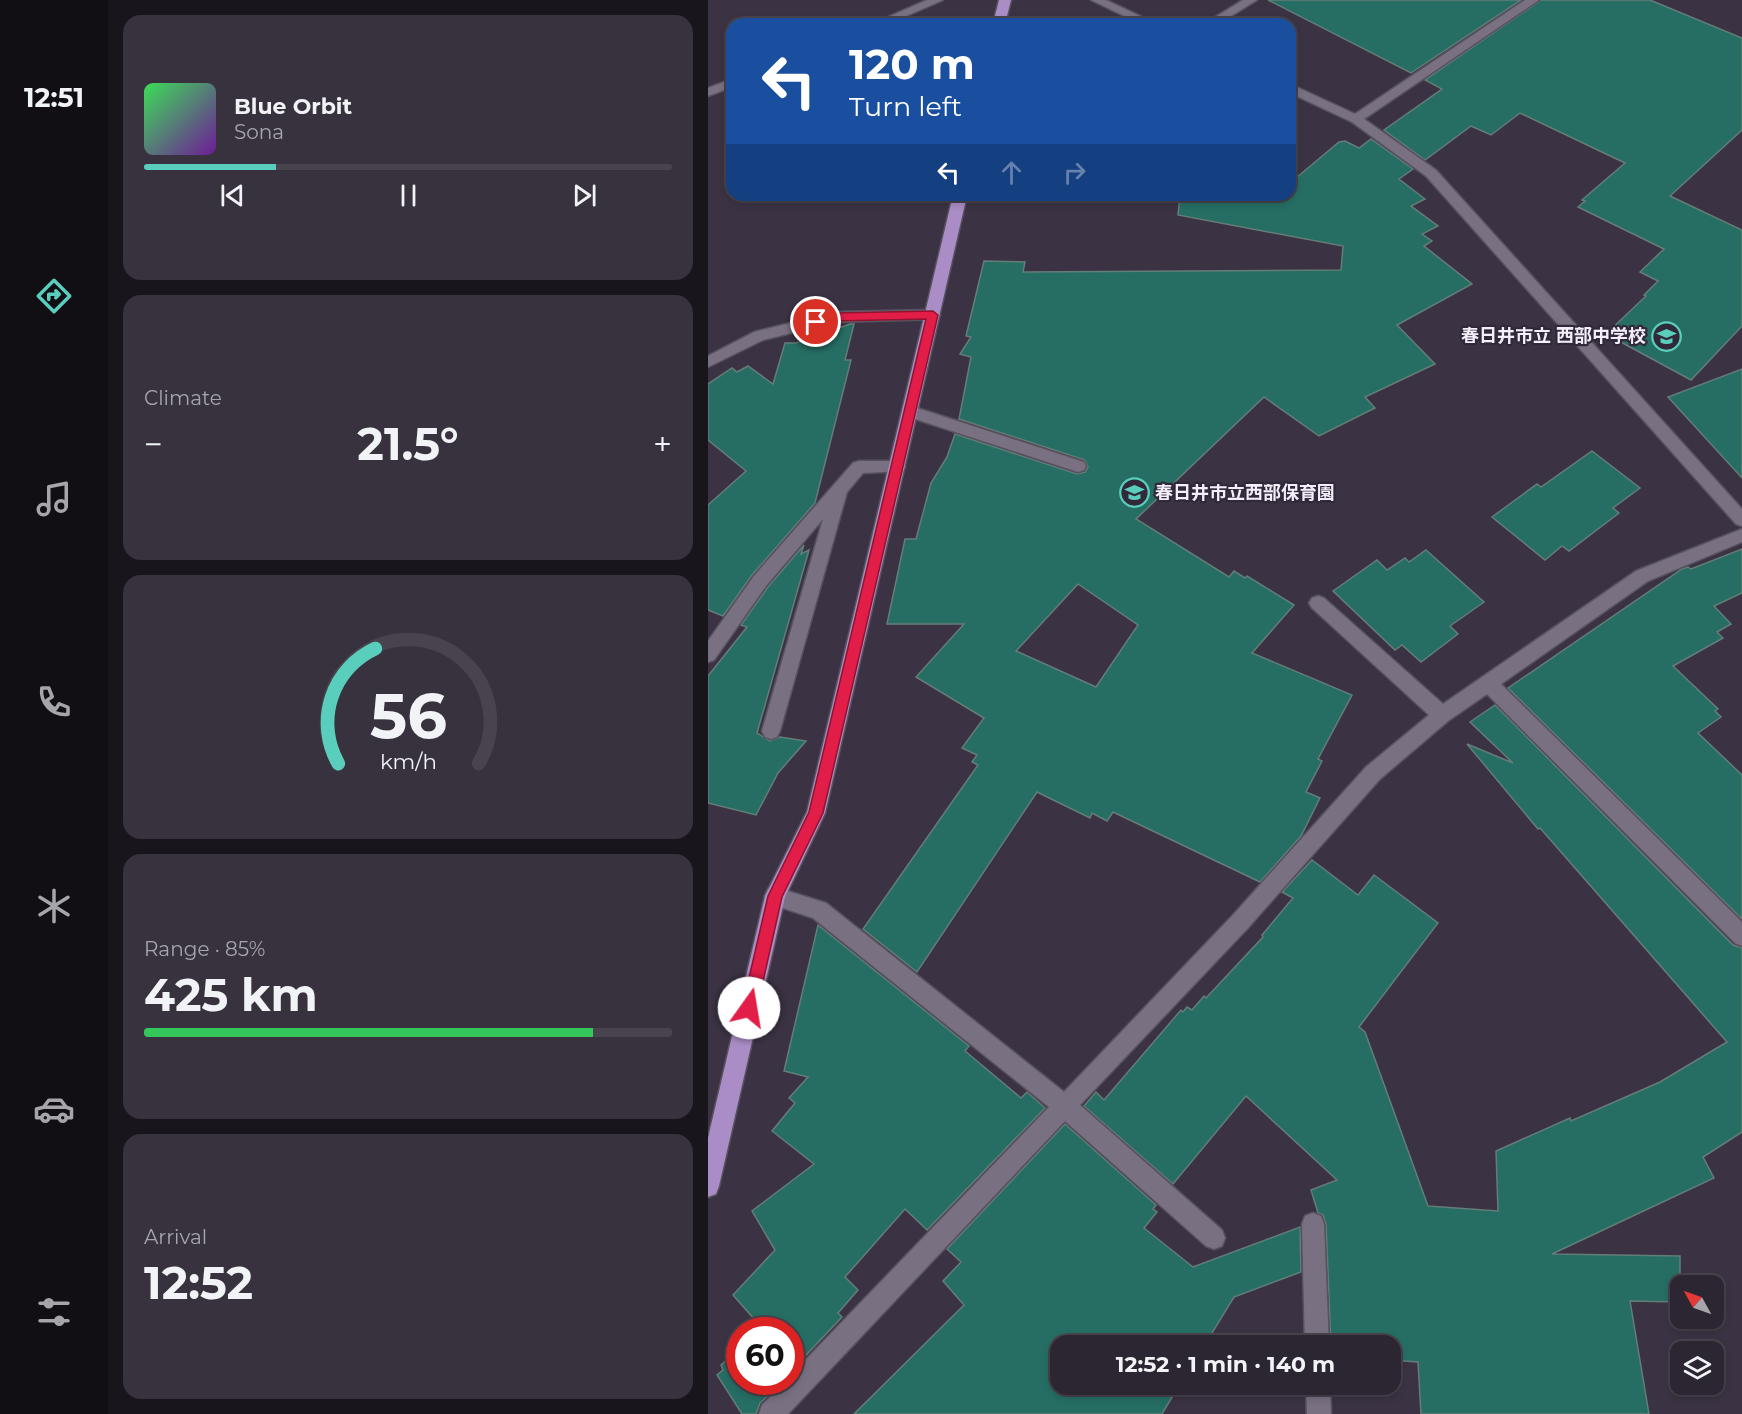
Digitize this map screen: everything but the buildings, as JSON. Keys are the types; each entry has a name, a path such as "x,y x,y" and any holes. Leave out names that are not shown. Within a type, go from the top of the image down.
{"main road":[{"path":"1000,18 1005,0"},
{"path":"708,1186 775,896 816,813 959,201"}],"street":[{"path":"893,18 937,0"},
{"path":"1096,0 1137,18"},
{"path":"1220,18 1251,0"},
{"path":"1356,119 1533,0"},
{"path":"708,92 726,85"},
{"path":"1296,91 1356,119 1431,173 1742,520"},
{"path":"708,362 759,336 835,317 933,315"},
{"path":"910,412 1078,466"},
{"path":"708,655 760,580 860,467 897,467"},
{"path":"771,731 841,489"},
{"path":"771,1414 1240,922 1373,773 1442,714 1489,684 1642,576 1742,535"},
{"path":"1318,603 1442,714"},
{"path":"1489,684 1742,936"},
{"path":"775,896 819,910 1063,1106 1214,1238"},
{"path":"1313,1224 1317,1335"},
{"path":"1318,1395 1319,1414"}],"place":[{"name":"春日井市立 西部中学校","path":"1667,336"},
{"name":"春日井市立西部保育園","path":"1134,493"}],"route":[{"path":"749,1008 775,896 816,813 933,315 835,317 816,322"}]}
